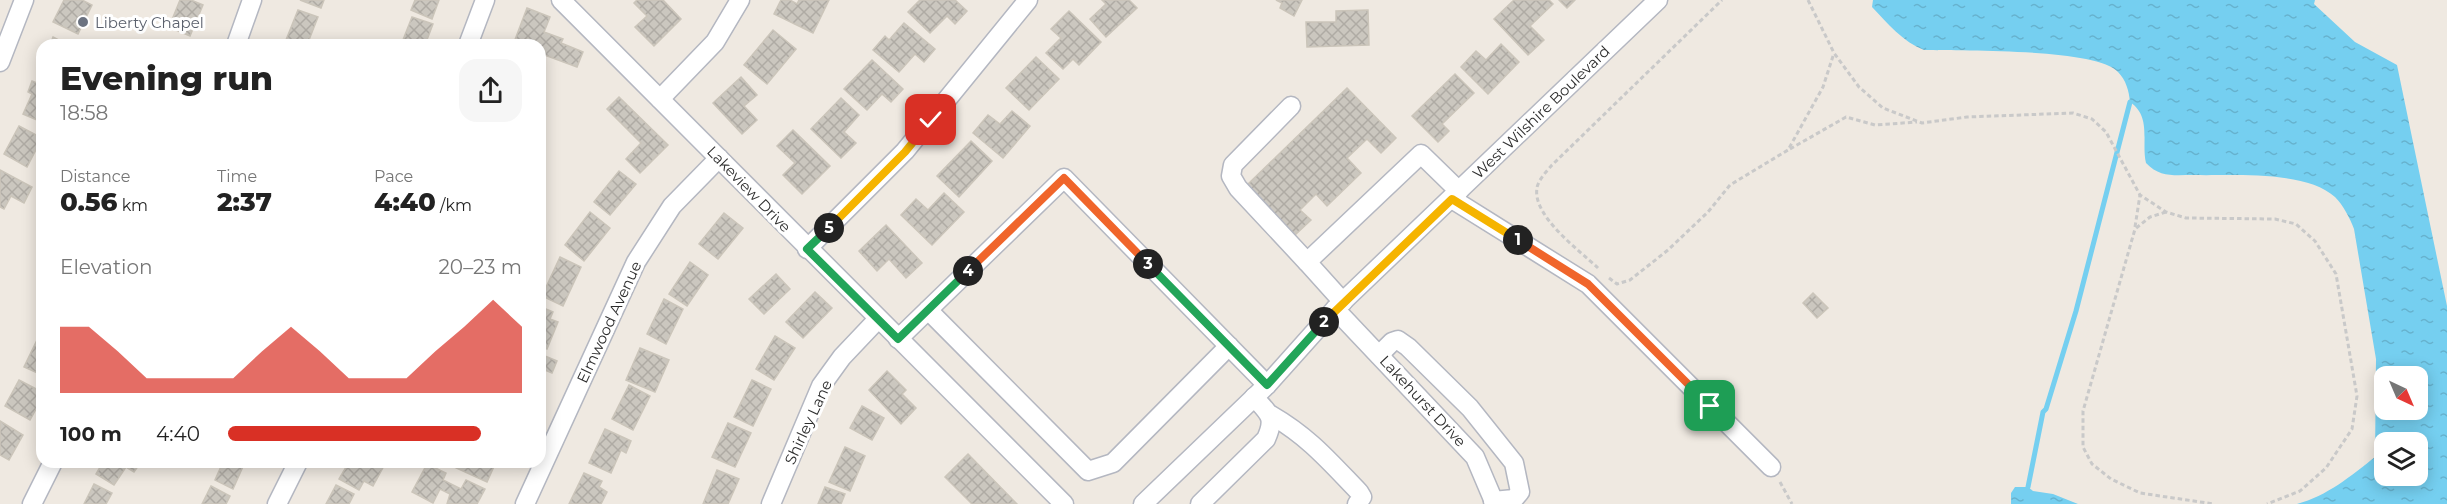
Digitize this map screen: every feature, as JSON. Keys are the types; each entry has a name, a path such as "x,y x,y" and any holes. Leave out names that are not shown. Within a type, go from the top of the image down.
{"street":[{"path":"0,62 24,0"},
{"path":"238,39 252,0"},
{"path":"470,39 485,0"},
{"name":"Lakeview Drive","path":"561,0 1064,504"},
{"path":"660,99 709,48 725,27 740,0"},
{"path":"807,249 905,152 1028,0"},
{"name":"West Wilshire Boulevard","path":"1143,504 1261,391 1339,306 1658,0"},
{"name":"Lakehurst Drive","path":"1291,106 1233,165 1231,176 1238,188 1307,262 1379,355 1475,457 1494,502"},
{"path":"1307,262 1421,154 1456,195 1588,284 1771,466"},
{"name":"Elmwood Avenue","path":"546,458 636,262 672,206 719,158"},
{"path":"898,339 1064,178 1229,346 1261,391 1271,415 1272,426 1266,439 1200,504"},
{"path":"927,310 1088,471 1113,463 1229,346"},
{"name":"Shirley Lane","path":"771,504 821,386 842,357 878,319"},
{"path":"1379,355 1392,342 1398,340 1408,347 1470,408 1514,463 1520,492 1514,499 1494,502"},
{"path":"1271,415 1296,429 1320,451 1359,492 1362,497 1358,504"},
{"path":"32,504 50,468"},
{"path":"277,504 295,468"},
{"name":"Elmwood Avenue","path":"525,504 542,468"}],"path":[{"path":"1722,0 1552,165 1537,188 1538,205 1546,218 1617,284 1630,280 1668,250 1708,212 1730,185 1846,117 1875,125 1967,117 2073,113 2092,119 2106,132 2140,195 2166,212 2186,218 2275,219 2296,224 2315,242 2336,274 2357,396 2352,429 2326,468 2300,491 2267,504"},
{"path":"1808,0 1834,53 1859,87 1882,108 1920,121"},
{"path":"1788,150 1823,87 1834,53"},
{"path":"2140,195 2135,229 2083,411 2083,447 2092,465 2111,479 2140,493 2214,504"},
{"path":"2135,229 2150,217 2166,212"},
{"path":"1771,466 1792,504"}],"water":[{"path":"1873,0 2315,0 2314,4 2355,42 2397,65 2447,306 2447,504 2297,504 2329,491 2374,458 2374,486 2428,486 2428,432 2375,432 2375,420 2428,420 2428,366 2376,366 2354,229 2346,212 2335,197 2322,188 2288,178 2248,175 2174,175 2151,168 2146,163 2141,115 2130,102 2127,86 2121,75 2105,64 2027,52 1924,50 1916,47 1890,26 1872,7"},
{"path":"2015,487 2028,487 2033,491 2053,494 2078,504 2011,504 2011,493"}],"building":[{"path":"64,0 82,0 92,5 78,34 53,22"},
{"path":"180,0 191,0 203,5 190,36 169,27"},
{"path":"300,0 324,0 321,8"},
{"path":"415,0 439,0 432,19 411,10"},
{"path":"637,0 663,0 681,19 654,46 635,27 647,16 634,3"},
{"path":"781,0 790,0 797,4 799,0 829,0 813,33 774,14"},
{"path":"920,0 955,0 967,11 955,24 947,16 930,33 908,12"},
{"path":"1102,0 1129,0 1137,8 1106,37 1090,19 1106,4"},
{"path":"1276,0 1302,0 1294,16 1280,8 1282,3"},
{"path":"1514,0 1549,0 1553,4 1530,26 1544,40 1528,55 1494,19"},
{"path":"1559,0 1575,0 1567,8"},
{"path":"527,8 550,17 544,32 563,39 561,43 583,52 577,67 546,55 546,39 515,39"},
{"path":"298,10 318,17 309,39 286,39"},
{"path":"1368,10 1369,45 1307,47 1306,22 1336,22 1336,11"},
{"path":"1069,11 1101,42 1079,65 1073,59 1063,69 1046,53 1061,38 1051,29"},
{"path":"412,17 433,24 427,39 403,39"},
{"path":"904,23 935,49 924,62 915,54 899,72 873,50 885,36 889,40"},
{"path":"773,30 796,49 767,84 744,65"},
{"path":"1501,44 1519,62 1488,94 1461,67 1476,51 1486,60"},
{"path":"1036,57 1059,79 1029,110 1006,88"},
{"path":"872,60 903,89 891,102 882,94 867,110 844,89"},
{"path":"1455,74 1474,93 1442,124 1449,131 1438,142 1412,116"},
{"path":"741,77 757,95 744,106 757,120 742,134 713,103"},
{"path":"32,81 36,83 36,119 23,114 32,94 28,92"},
{"path":"1347,88 1396,138 1381,153 1367,139 1347,158 1361,173 1327,206 1316,194 1300,210 1311,220 1295,235 1247,185"},
{"path":"619,97 668,145 640,173 626,159 641,143 607,109"},
{"path":"841,98 859,115 844,132 856,143 841,158 811,129"},
{"path":"1012,111 1030,126 1003,158 973,133 988,115 1000,124"},
{"path":"19,126 36,135 36,150 27,167 4,154"},
{"path":"793,130 830,166 802,194 783,175 795,163 777,146"},
{"path":"971,141 992,161 959,197 937,176"},
{"path":"0,170 32,187 24,203 11,196 4,209 0,207"},
{"path":"619,171 636,184 610,215 594,202"},
{"path":"944,193 964,212 932,245 901,215 916,199 928,210"},
{"path":"590,212 610,228 584,261 565,245"},
{"path":"724,213 743,228 718,259 699,244"},
{"path":"886,225 922,263 906,278 889,259 877,271 859,251"},
{"path":"560,257 581,267 563,306 546,298 546,287"},
{"path":"690,262 708,275 687,306 669,294"},
{"path":"776,274 790,289 764,314 749,299"},
{"path":"815,292 832,308 803,338 786,322"},
{"path":"1813,293 1828,308 1817,318 1803,303"},
{"path":"664,299 683,309 666,344 647,334"},
{"path":"546,309 553,312 550,319 558,322 547,349"},
{"path":"775,336 795,348 774,380 756,369"},
{"path":"36,342 36,372 24,367"},
{"path":"640,348 669,360 655,392 626,380"},
{"path":"546,356 557,361 552,373 546,370"},
{"path":"887,371 906,390 902,394 916,408 901,424 869,390"},
{"path":"19,380 36,389 36,409 30,420 5,406"},
{"path":"752,380 771,389 753,426 734,417"},
{"path":"629,385 650,396 633,430 612,419"},
{"path":"862,406 884,418 872,440 850,428"},
{"path":"0,421 23,435 9,460 0,455"},
{"path":"728,423 751,433 735,467 712,457"},
{"path":"605,429 631,441 626,453 621,450 611,473 589,463"},
{"path":"845,447 865,456 850,491 829,482"},
{"path":"968,454 1017,504 972,504 945,477"},
{"path":"100,468 125,468 114,485 96,474"},
{"path":"220,468 242,468 233,489 215,480"},
{"path":"345,468 383,468 373,486 364,481 359,490 339,479"},
{"path":"425,468 435,468 446,473 443,480 461,489 466,480 485,489 477,504 447,504 450,494 440,489 433,503 412,492"},
{"path":"456,468 493,468 487,482"},
{"path":"717,470 739,479 728,504 703,504"},
{"path":"584,473 602,481 599,487 607,492 601,504 569,504"},
{"path":"94,484 112,493 106,504 84,504"},
{"path":"336,485 354,494 349,504 326,504"},
{"path":"211,486 230,496 226,504 202,504"},
{"path":"825,487 845,494 841,504 818,504"}],"waterway":[{"path":"2028,487 2043,412 2046,409 2076,311 2130,102"}],"place":[{"name":"Liberty Chapel","path":"83,22"}],"route":[{"path":"931,120 905,152 807,249 898,339 1064,178 1267,385 1335,309 1452,199 1588,284 1710,406"}]}
